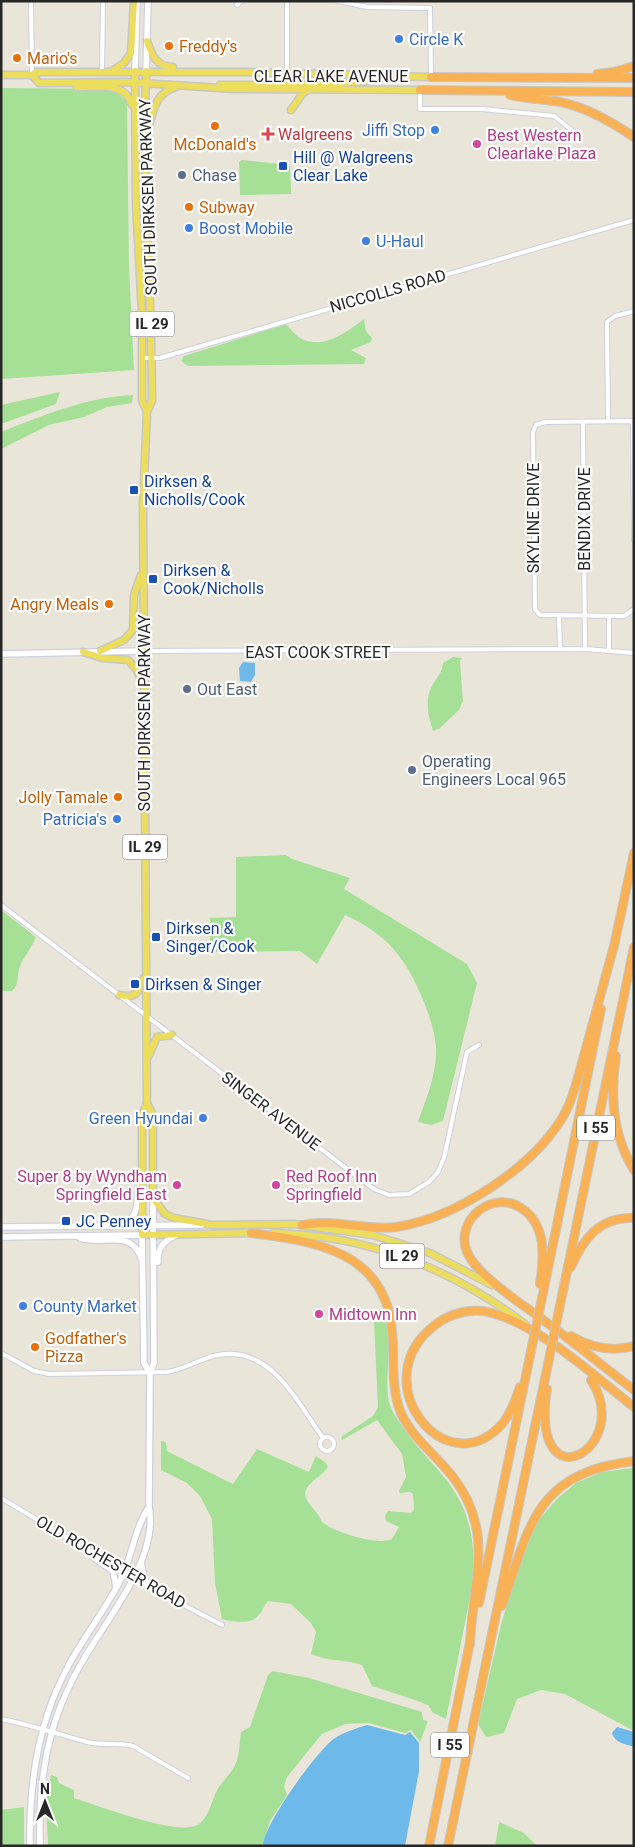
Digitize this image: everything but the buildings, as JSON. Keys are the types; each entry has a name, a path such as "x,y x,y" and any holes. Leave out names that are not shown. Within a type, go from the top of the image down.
{"highway":[{"path":"563,77 614,72 634,66"},
{"name":"CLEAR LAKE AVENUE","path":"431,77 634,78"},
{"name":"CLEAR LAKE AVENUE","path":"420,90 634,92"},
{"path":"498,91 512,96 562,102 575,106 592,112 634,137"},
{"name":"I 55","path":"429,1846 470,1645 474,1612 532,1351 540,1296 634,853"},
{"path":"302,1225 316,1222 376,1228 395,1227 424,1220 481,1193 531,1154 554,1129 570,1100 615,942"},
{"name":"I 55","path":"448,1846 634,947"},
{"path":"625,991 613,1082 613,1105 623,1149 634,1170"},
{"path":"507,1293 471,1260 464,1241 466,1229 472,1217 480,1208 497,1202 518,1206 528,1214 536,1226 543,1245 540,1296"},
{"path":"562,1295 574,1261 589,1235 606,1222 634,1218"},
{"path":"251,1233 301,1241 339,1252 364,1270 378,1287 391,1319 395,1387 400,1410 411,1430 453,1477 466,1495 473,1515 480,1554 474,1612"},
{"name":"IL 29","path":"507,1293 634,1390"},
{"path":"528,1366 509,1414 495,1431 478,1440 457,1442 440,1437 418,1419 410,1401 407,1374 414,1350 425,1334 445,1318 465,1312 482,1311 492,1313 536,1332"},
{"path":"547,1322 578,1340 598,1347 619,1349 634,1346"},
{"name":"IL 29","path":"536,1332 634,1407"},
{"path":"549,1364 545,1403 549,1433 553,1442 566,1453 581,1458 590,1457"},
{"path":"579,1365 584,1375 608,1397"},
{"path":"495,1622 526,1531 539,1509 555,1491 577,1476 601,1467 634,1461"}],"main road":[{"path":"112,71 124,63 131,53 136,1"},
{"name":"IL 29","path":"135,83 136,1"},
{"name":"IL 29","path":"146,72 148,1"},
{"path":"147,42 154,58 166,67 237,68 245,72"},
{"name":"CLEAR LAKE AVENUE","path":"1,75 32,75 36,72 135,71 431,77"},
{"name":"SOUTH DIRKSEN PARKWAY","path":"146,72 152,400 147,412 143,496 147,1103 142,1115 142,1260 144,1363 150,1373"},
{"name":"CLEAR LAKE AVENUE","path":"32,75 39,83 135,83 208,87 238,83 310,89 420,90"},
{"path":"287,87 338,84 374,80 388,76"},
{"path":"62,83 67,87 119,88 130,99 134,112"},
{"name":"SOUTH DIRKSEN PARKWAY","path":"135,83 136,212 142,400 147,412"},
{"path":"146,138 153,108 158,98 166,91 178,86"},
{"path":"291,110 303,93 310,89"},
{"path":"100,651 124,640 133,630 134,595 144,569"},
{"name":"EAST COOK STREET","path":"1,654 144,651"},
{"path":"83,652 102,658 128,660 136,669 144,685"},
{"path":"119,994 129,996 136,994 140,988 140,983 146,976"},
{"path":"146,1061 157,1037 172,1035"},
{"name":"SOUTH DIRKSEN PARKWAY","path":"40,1846 40,1790 52,1731 74,1676 133,1577 141,1558 151,1520 148,1507 150,1373 154,1362 153,1115 147,1103"},
{"path":"109,1226 124,1223 132,1217 137,1208 138,1191 142,1181"},
{"name":"IL 29","path":"153,1198 160,1210 174,1218 212,1225 302,1225 346,1230 413,1247 461,1267 507,1293"},
{"path":"1,1228 212,1225"},
{"path":"154,1276 161,1246 177,1234"},
{"name":"IL 29","path":"142,1235 295,1234 327,1237 371,1246 403,1256 472,1288 536,1332"},
{"path":"1,1236 142,1235"},
{"path":"76,1236 87,1239 124,1239 135,1246 142,1260"},
{"name":"SOUTH DIRKSEN PARKWAY","path":"30,1846 30,1794 34,1765 43,1728 61,1681 124,1572 142,1518 148,1507"},
{"path":"89,1551 94,1558 113,1572 116,1588"},
{"path":"141,1558 145,1582 151,1588"}],"street":[{"path":"31,1 32,75"},
{"path":"102,71 103,1"},
{"path":"238,4 242,1"},
{"path":"287,1 287,87"},
{"path":"338,1 368,7 430,8 431,77"},
{"path":"420,90 420,109 482,109 554,116 578,135"},
{"name":"NICCOLLS ROAD","path":"142,358 160,358 634,220"},
{"path":"608,421 607,322 615,316 634,311"},
{"path":"583,422 633,421 634,540"},
{"name":"SKYLINE DRIVE","path":"559,616 543,616 537,612 534,605 533,442 536,425 545,422 583,422"},
{"name":"BENDIX DRIVE","path":"583,422 585,649"},
{"path":"560,649 559,616 624,616 634,609"},
{"path":"609,616 610,650"},
{"name":"EAST COOK STREET","path":"144,651 585,649 634,653"},
{"name":"SINGER AVENUE","path":"1,905 382,1194 396,1196 418,1190 429,1182 440,1168 447,1147 467,1052 479,1045"},
{"path":"1,1354 42,1374 150,1373 180,1370 216,1355 236,1354 251,1357 268,1366 276,1373 323,1438"},
{"name":"OLD ROCHESTER ROAD","path":"1,1498 151,1588 222,1625"},
{"path":"1,1719 43,1728 88,1742 123,1743 133,1746 188,1778"}],"green space":[{"path":"1,88 113,89 127,102 129,267 134,370 1,379"},
{"path":"242,160 290,165 291,194 240,195 239,162"},
{"path":"364,319 366,331 372,338 371,342 351,350 366,358 364,364 188,366 181,361 184,356 286,324 300,338 308,341 325,341 342,334"},
{"path":"60,392 56,404 1,424 1,405"},
{"path":"133,395 132,403 107,407 84,417 49,425 1,449 1,432 82,403 116,396"},
{"path":"453,657 462,658 460,661 463,701 459,710 439,729 433,731 428,713 428,696 441,672 443,663"},
{"path":"286,855 292,859 350,878 344,889 467,964 477,983 443,1121 431,1125 418,1122 435,1067 436,1048 433,1029 425,1005 410,972 393,949 373,930 345,915 317,964 300,951 210,952 210,918 236,917 236,857"},
{"path":"1,910 36,937 19,969 17,984 12,991 1,991"},
{"path":"380,1311 385,1320 387,1330 387,1381 391,1407 413,1441 452,1487 462,1505 472,1539 474,1563 472,1587 446,1719 432,1712 429,1706 418,1701 372,1686 362,1665 311,1654 316,1632 311,1623 291,1604 268,1601 257,1617 250,1621 240,1622 222,1619 215,1584 212,1519 200,1496 187,1483 161,1470 161,1441 166,1442 167,1451 233,1484 257,1449 309,1472 316,1456 326,1463 328,1467 309,1485 305,1493 306,1498 322,1522 345,1534 356,1537 377,1541 392,1539 399,1527 386,1521 385,1516 388,1511 411,1513 414,1509 413,1494 410,1492 400,1493 399,1491 406,1477 402,1454 377,1420 342,1440 341,1437 373,1416 378,1407 374,1321"},
{"path":"634,1468 634,1731 565,1694 541,1690 517,1699 504,1733 486,1737 478,1724 502,1621 521,1562 537,1522 557,1499 576,1483 602,1472"},
{"path":"273,1671 309,1678 422,1712 423,1720 428,1721 420,1742 411,1730 405,1733 369,1723 345,1724 322,1734 287,1777 284,1786 287,1795 270,1821 262,1846 48,1846 46,1802 51,1775 57,1777 59,1783 74,1790 74,1798 138,1819 175,1827 189,1827 203,1821 219,1787 235,1765 241,1732 250,1727 268,1675"},
{"path":"24,1807 24,1846 1,1846 1,1810"},
{"path":"499,1822 524,1833 537,1846 495,1846"}],"water":[{"path":"243,662 255,663 255,675 251,682 240,681 239,668"},
{"path":"367,1725 405,1735 410,1732 419,1743 419,1771 405,1846 263,1846 265,1836 281,1806 316,1757 335,1738"},
{"path":"617,1727 634,1732 634,1747 621,1743 614,1737 612,1733"}],"place":[{"name":"Circle K","path":"399,39"},
{"name":"Freddy's","path":"169,46"},
{"name":"Mario's","path":"17,58"},
{"name":"McDonald's","path":"215,126"},
{"name":"Jiffi Stop","path":"435,130"},
{"name":"Walgreens","path":"268,134"},
{"name":"Best Western Clearlake Plaza","path":"477,144"},
{"name":"Hill @ Walgreens Clear Lake","path":"283,166"},
{"name":"Chase","path":"182,175"},
{"name":"Subway","path":"189,207"},
{"name":"Boost Mobile","path":"189,228"},
{"name":"U-Haul","path":"366,241"},
{"name":"Dirksen & Nicholls/Cook","path":"134,490"},
{"name":"Dirksen & Cook/Nicholls","path":"153,579"},
{"name":"Angry Meals","path":"109,604"},
{"name":"Out East","path":"187,689"},
{"name":"Operating Engineers Local 965","path":"412,770"},
{"name":"Jolly Tamale","path":"118,797"},
{"name":"Patricia's","path":"117,819"},
{"name":"Dirksen & Singer/Cook","path":"156,937"},
{"name":"Dirksen & Singer","path":"135,984"},
{"name":"Green Hyundai","path":"203,1118"},
{"name":"Super 8 by Wyndham Springfield East","path":"177,1185"},
{"name":"Red Roof Inn Springfield","path":"276,1185"},
{"name":"JC Penney","path":"66,1221"},
{"name":"County Market","path":"23,1306"},
{"name":"Midtown Inn","path":"319,1314"},
{"name":"Godfather's Pizza","path":"35,1347"}]}
